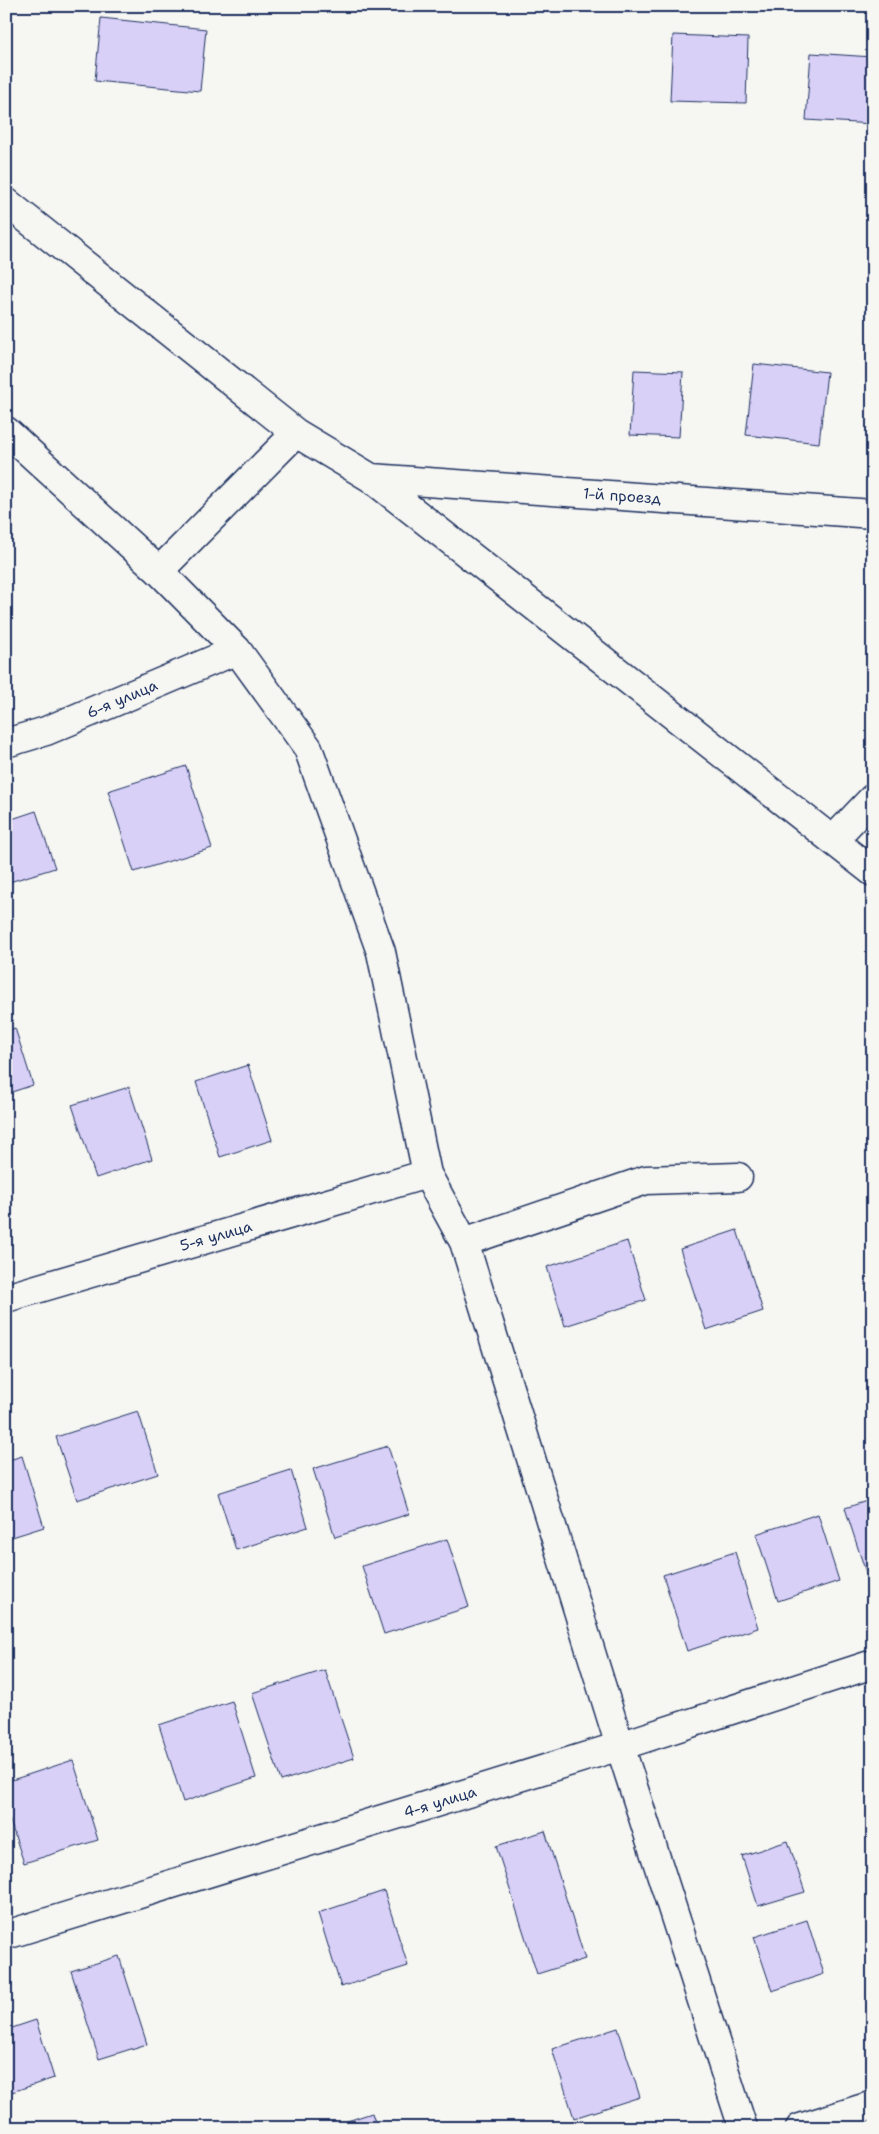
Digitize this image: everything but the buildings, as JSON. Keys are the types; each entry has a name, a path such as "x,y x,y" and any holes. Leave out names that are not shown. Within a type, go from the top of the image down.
{"street":[{"path":"6,202 296,433 371,478 873,872"},
{"path":"6,431 159,571 237,650 308,748 381,952 426,1174 464,1242 620,1746 743,2128"},
{"path":"159,571 296,433"},
{"name":"1-й проезд","path":"371,478 873,514"},
{"name":"6-я улица","path":"6,742 46,731 237,650"},
{"path":"832,840 873,798"},
{"name":"5-я улица","path":"6,1298 426,1174"},
{"path":"464,1242 646,1180 738,1177"},
{"name":"4-я улица","path":"6,1934 620,1746 873,1664"},
{"path":"800,2128 873,2105"}]}
